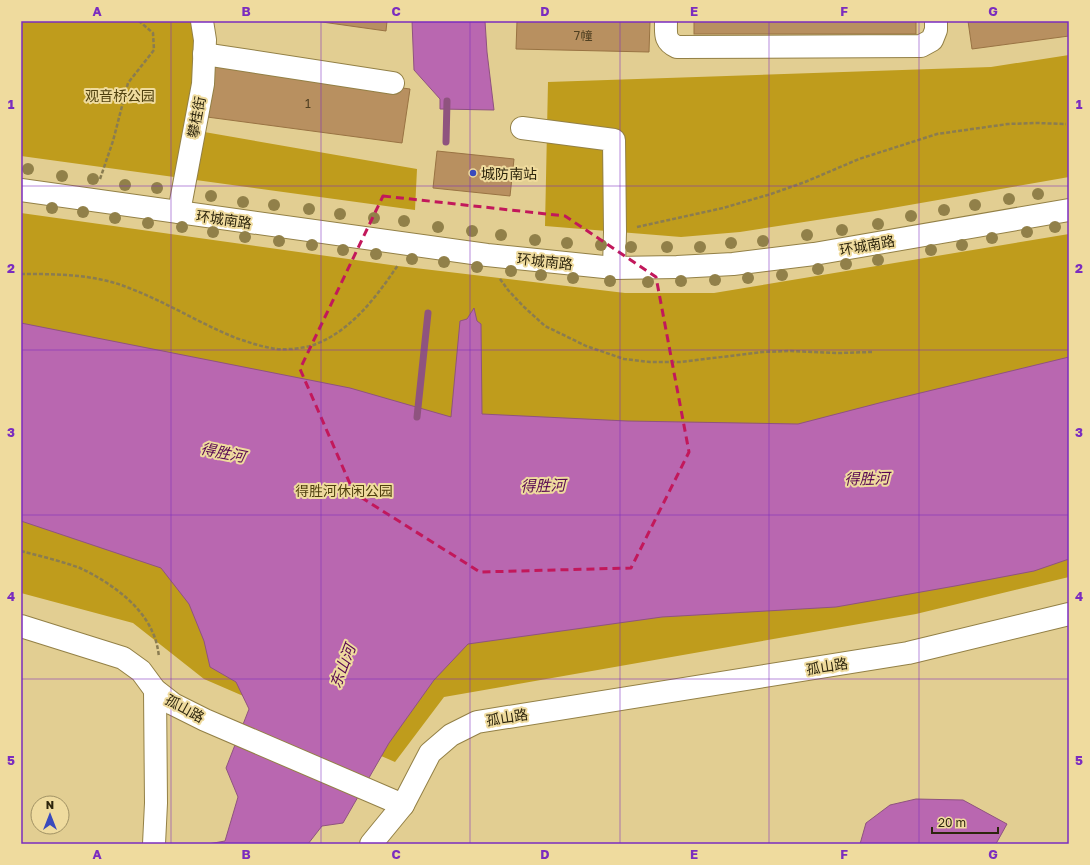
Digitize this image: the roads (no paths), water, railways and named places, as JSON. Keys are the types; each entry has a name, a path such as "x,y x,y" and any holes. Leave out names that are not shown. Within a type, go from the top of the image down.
{"street":[{"name":"攀桂街","path":"179,212 203,84 205,40 202,21"},
{"path":"666,21 666,37 670,44 678,47 921,46 932,40 936,30 936,21"},
{"path":"204,54 393,83"},
{"path":"522,128 614,140 614,268"},
{"name":"环城南路","path":"21,190 487,255 614,268 733,264 799,256 1069,210"},
{"name":"孤山路","path":"21,626 123,658 141,671 155,690 173,704 205,720 403,805 430,753 451,735 477,722 908,654 1069,614"},
{"path":"154,844 156,802 155,690"},
{"path":"371,844 403,805"}],"water":[{"path":"412,21 485,21 494,110 440,109 440,99 414,70"},
{"path":"474,308 477,321 481,324 482,414 627,421 798,424 1069,357 1069,559 1034,571 836,607 662,617 468,644 434,680 389,743 343,823 322,826 308,844 208,844 225,841 238,797 226,768 249,709 236,682 210,667 204,641 189,604 161,568 21,521 21,323 350,388 451,417 460,321 467,319"},
{"path":"916,799 963,800 1007,824 995,844 860,844 866,823 890,805"}],"waterway":[{"path":"446,142 447,101"},
{"path":"417,417 428,313"}],"place":[{"name":"城防南站","path":"473,173"}],"park label":[{"name":"观音桥公园","path":"120,95"},
{"name":"得胜河休闲公园","path":"344,490"}],"water label":[{"name":"得胜河","path":"223,452"},
{"name":"得胜河","path":"867,478"},
{"name":"得胜河","path":"543,485"},
{"name":"东山河","path":"342,666"}]}
